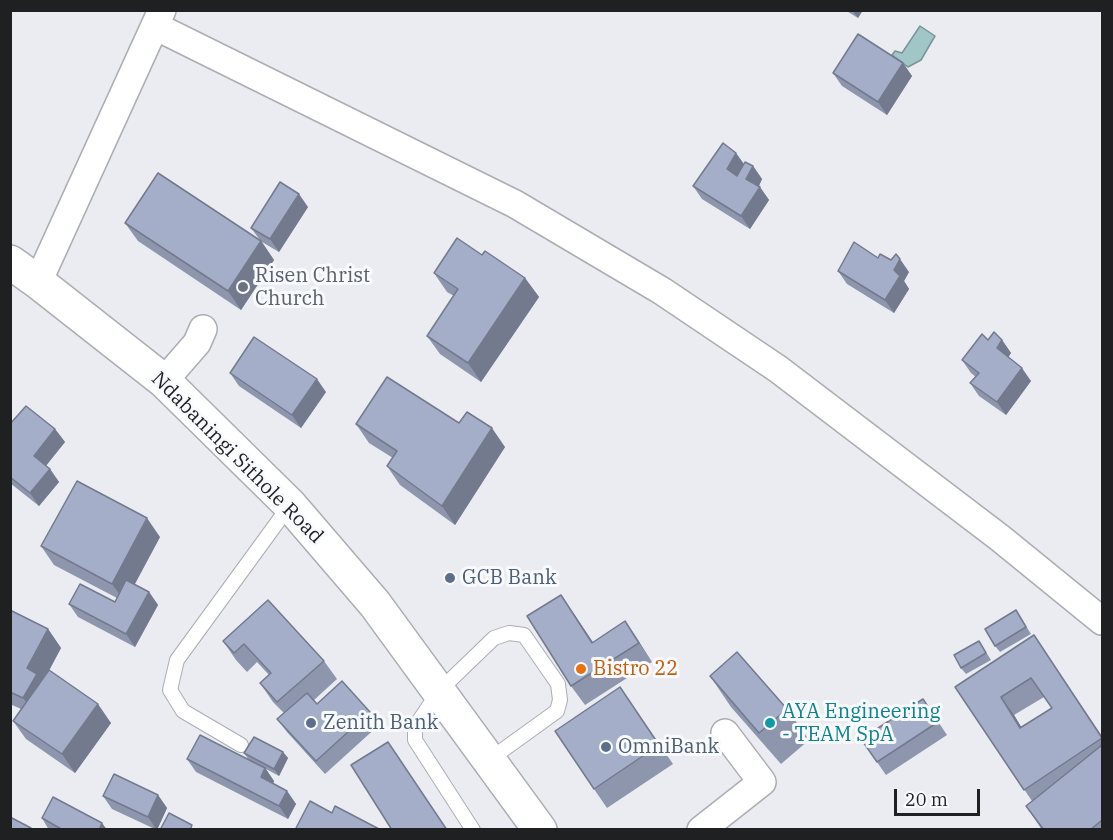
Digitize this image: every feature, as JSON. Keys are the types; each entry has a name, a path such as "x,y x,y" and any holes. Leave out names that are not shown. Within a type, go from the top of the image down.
{"street":[{"path":"38,282 158,18 515,204 662,291 778,369 1000,538 1102,621"},
{"name":"Ndabaningi Sithole Road","path":"10,262 164,381 290,505 375,604 540,830"},
{"path":"164,381 197,343 202,329"},
{"path":"701,830 762,782 725,734"}],"lane":[{"path":"241,745 183,711 170,690 177,660 290,505"},
{"path":"473,830 415,740 415,727 439,691 494,638 509,633 524,635 558,684 560,700 557,711 489,760"}],"water":[{"path":"920,26 935,36 921,60 908,67 892,55 895,51 902,53"}],"building":[{"path":"858,34 903,63 878,102 833,73"},
{"path":"723,143 736,153 727,169 737,176 745,162 753,166 746,179 760,187 741,216 693,186"},
{"path":"158,173 261,241 228,291 125,223"},
{"path":"280,182 299,194 270,239 251,228"},
{"path":"457,238 482,255 485,251 525,278 468,363 427,336 458,289 434,273"},
{"path":"854,242 878,258 880,254 891,260 896,254 900,259 894,270 900,276 885,300 838,271"},
{"path":"994,332 1002,340 997,348 1022,368 997,402 970,383 979,373 962,360 982,334 988,340"},
{"path":"254,337 317,379 292,415 230,373"},
{"path":"387,377 459,423 467,412 492,428 442,506 387,466 397,451 356,424"},
{"path":"26,406 55,429 34,456 50,469 30,493 10,477 10,424"},
{"path":"77,481 147,518 112,584 41,546"},
{"path":"126,580 149,592 126,634 69,604 80,584 115,602"},
{"path":"561,595 592,643 625,621 639,643 571,686 527,616"},
{"path":"268,600 324,661 277,702 260,683 271,673 244,644 234,653 223,641"},
{"path":"10,610 48,629 27,668 37,674 23,698 10,692"},
{"path":"1016,610 1026,627 995,646 985,629"},
{"path":"1034,635 1102,738 1024,790 955,687","holes":["1031,678 1052,708 1020,728 1001,697"]},
{"path":"979,641 986,653 961,668 954,655"},
{"path":"737,652 787,709 759,733 710,676"},
{"path":"49,670 98,704 62,754 13,721"},
{"path":"342,681 370,712 316,761 277,719 307,693 317,704"},
{"path":"620,687 659,745 594,789 555,731"},
{"path":"923,699 938,722 877,762 861,739"},
{"path":"200,735 265,768 261,777 287,791 279,806 187,759"},
{"path":"254,737 283,752 274,769 244,753"},
{"path":"388,742 447,830 392,830 351,765"},
{"path":"1102,745 1102,820 1090,830 1044,830 1026,806"},
{"path":"114,774 158,795 148,817 103,796"},
{"path":"53,797 102,823 99,830 63,830 42,818"},
{"path":"310,801 332,813 335,806 381,830 295,830"},
{"path":"169,813 192,825 190,830 160,830"},
{"path":"10,817 31,828 31,830 10,830"}],"place":[{"name":"Risen Christ Church","path":"243,287"},
{"name":"GCB Bank","path":"450,578"},
{"name":"Bistro 22","path":"581,669"},
{"name":"Zenith Bank","path":"311,723"},
{"name":"AYA Engineering - TEAM SpA","path":"770,723"},
{"name":"OmniBank","path":"606,747"}]}
